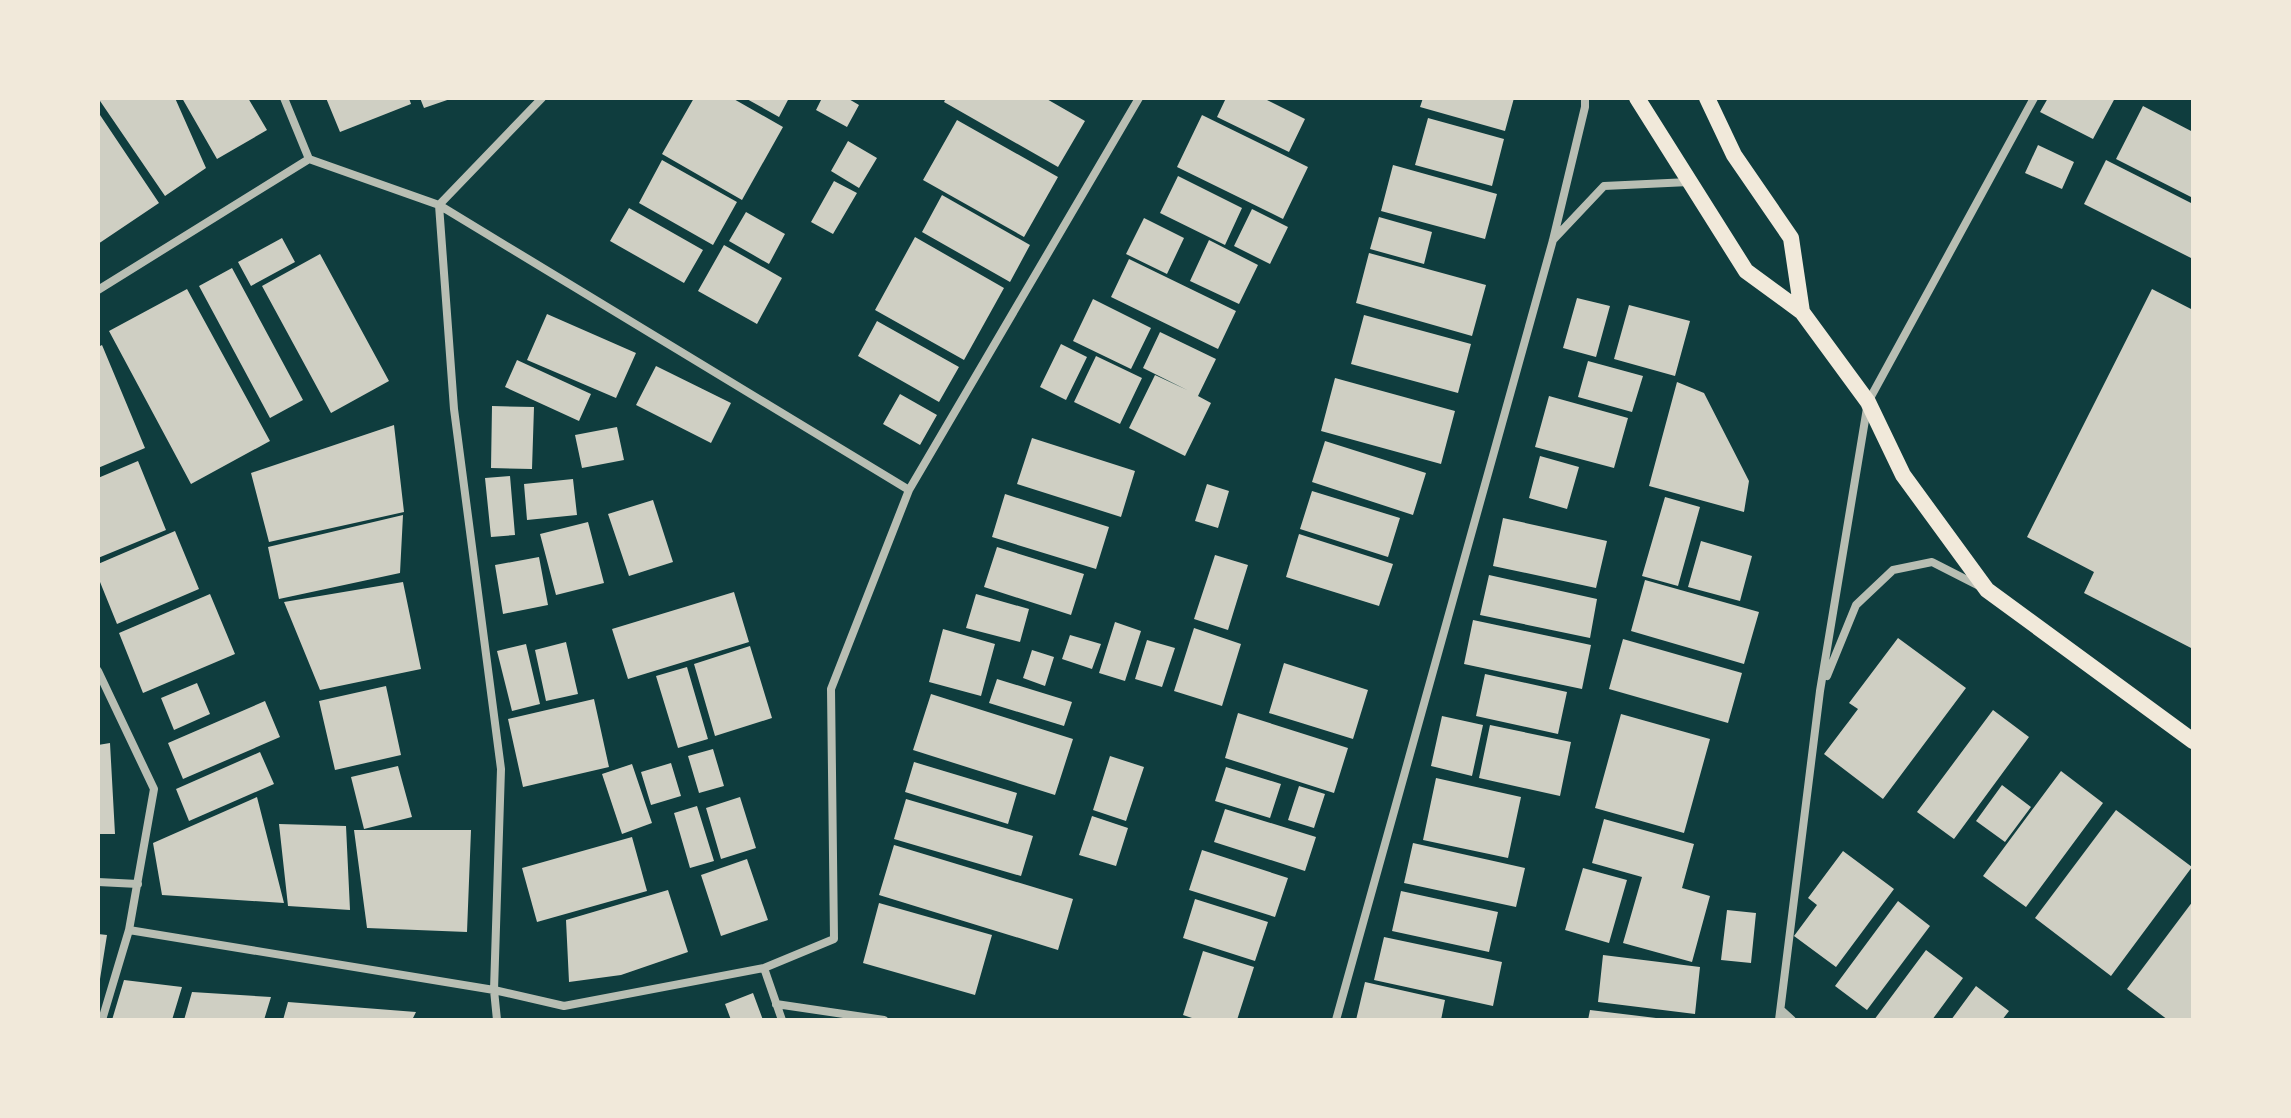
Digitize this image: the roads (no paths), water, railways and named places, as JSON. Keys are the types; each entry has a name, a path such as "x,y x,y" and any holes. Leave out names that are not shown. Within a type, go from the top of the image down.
{"main road":[{"path":"1637,98 1746,271 1802,312 1868,402 1903,475 1987,590 2193,741"},
{"path":"1707,98 1734,155 1791,238 1802,312"}],"street":[{"path":"284,98 309,159 439,205 909,490"},
{"path":"497,1020 494,990 501,769 454,409 439,205 542,98"},
{"path":"129,930 494,990 564,1006 764,968 834,939 831,689 909,490 1139,98"},
{"path":"1336,1020 1553,240 1585,98"},
{"path":"1792,1020 1780,1015 1820,691 1868,402 2034,98"},
{"path":"98,290 309,159"},
{"path":"1553,240 1604,186 1690,182"},
{"path":"1820,691 1856,605 1893,570 1932,562 1987,590"},
{"path":"98,671 154,789 129,930 102,1020"},
{"path":"98,882 138,884"},
{"path":"764,968 782,1020"},
{"path":"776,1004 884,1020"}]}
